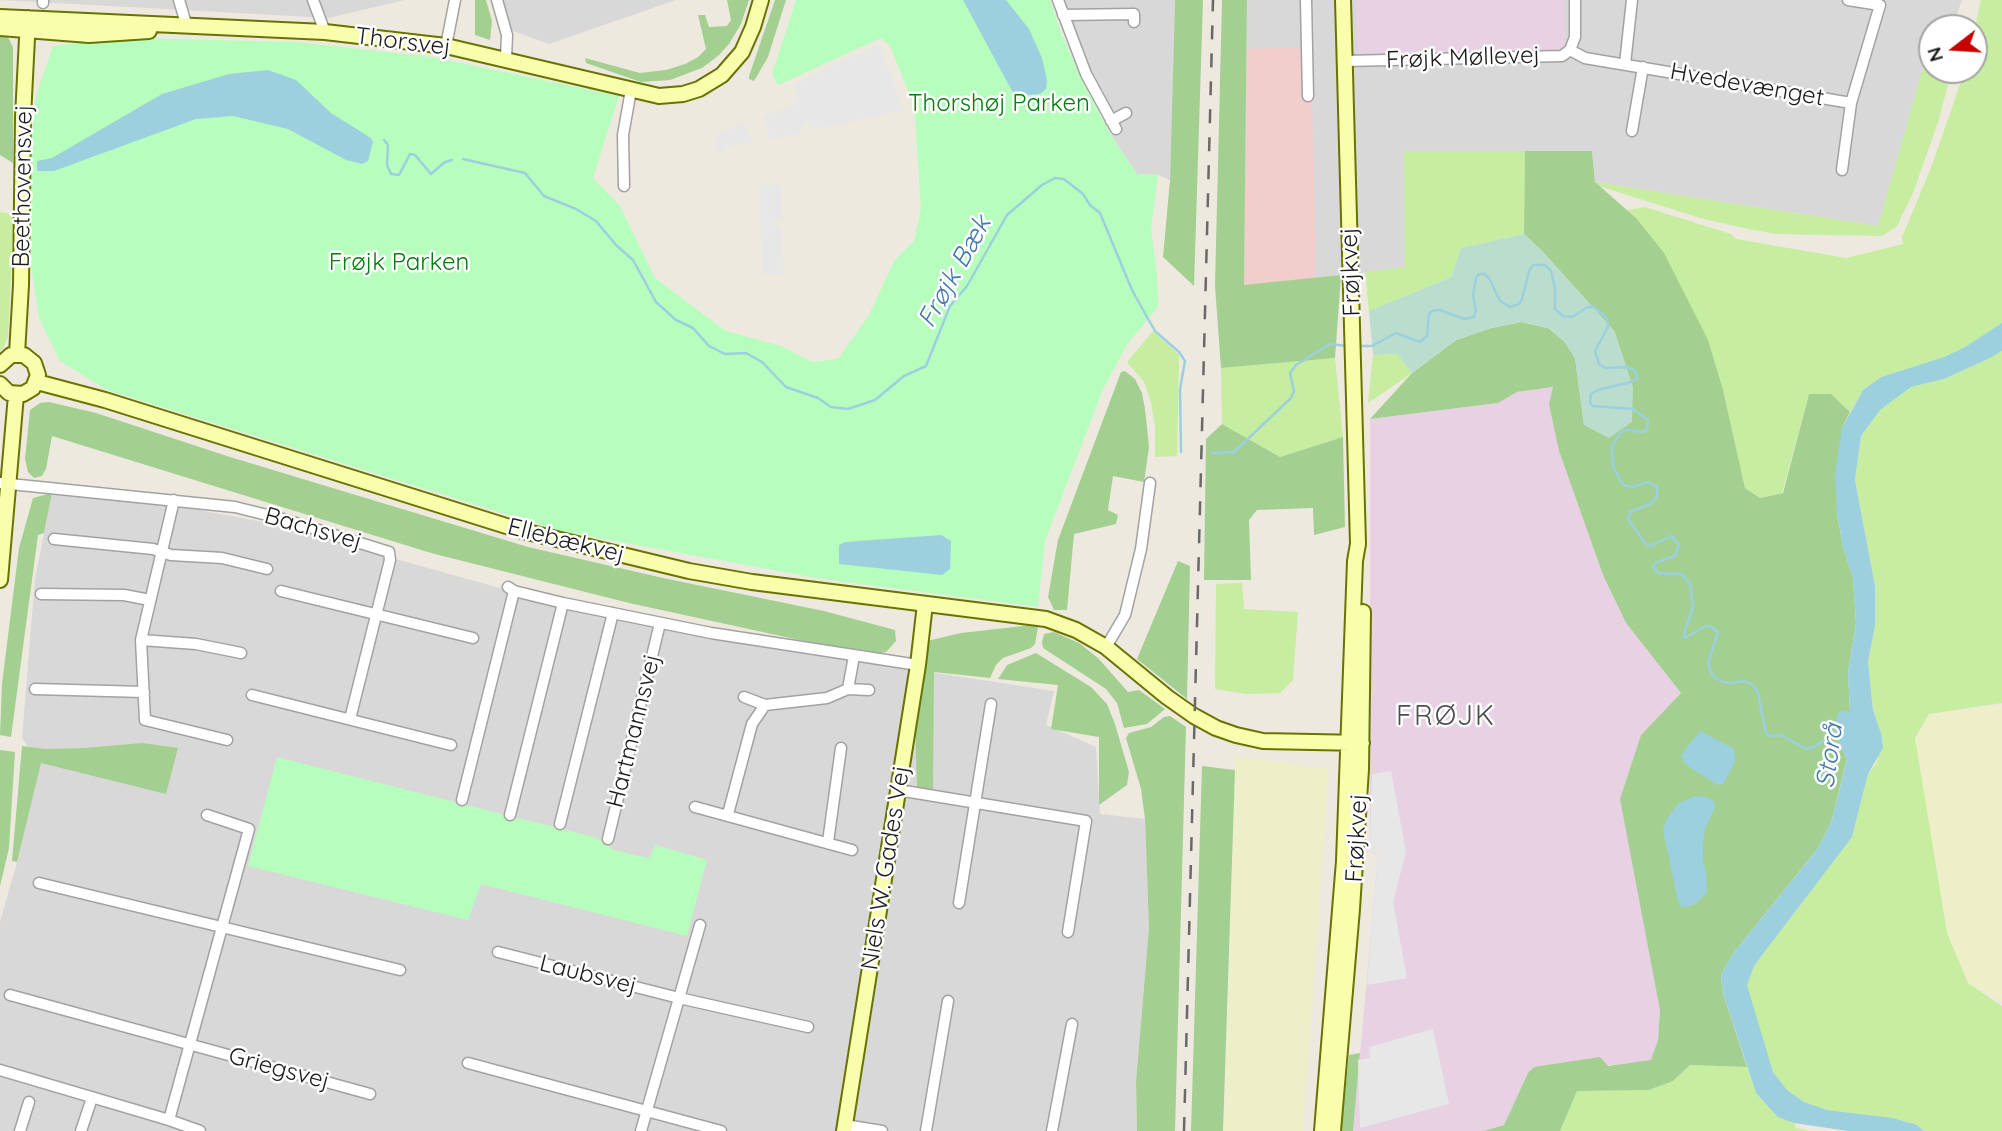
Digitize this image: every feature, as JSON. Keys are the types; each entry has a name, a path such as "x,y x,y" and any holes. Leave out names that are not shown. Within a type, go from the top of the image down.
{"street":[{"path":"179,0 187,27"},
{"path":"313,0 325,32"},
{"path":"446,46 455,0"},
{"path":"497,0 508,34 506,58"},
{"name":"Thorsvej","path":"0,28 28,24 325,32 446,46 659,96 699,89 722,75 741,52 753,27 761,0"},
{"path":"1058,0 1086,74 1113,125 1126,113"},
{"path":"1306,0 1308,96"},
{"name":"Frøjkvej","path":"1333,1131 1352,909 1355,561 1358,544 1343,0"},
{"name":"Frøjk Møllevej","path":"1345,61 1562,56 1570,50 1575,37 1574,0"},
{"path":"1625,64 1632,0"},
{"name":"Hvedevænget","path":"1842,170 1851,103 1880,5 1848,0"},
{"path":"1063,15 1134,13 1135,22"},
{"name":"Thorsvej","path":"0,16 28,24"},
{"name":"Beethovensvej","path":"17,354 28,24"},
{"name":"Hvedevænget","path":"1570,50 1584,58 1851,103"},
{"name":"Hvedevænget","path":"1632,131 1643,67"},
{"path":"624,186 623,135 631,90"},
{"path":"0,365 5,358 17,354 30,358 38,375 37,382 29,392 16,395 9,393 0,384"},
{"name":"Ellebækvej","path":"37,382 105,400 519,530 688,571 1046,619 1076,630 1106,647 1178,705 1216,728 1236,736 1263,741 1355,743"},
{"path":"0,580 5,483 16,395"},
{"name":"Bachsvej","path":"5,483 247,510 389,552 391,556 350,719"},
{"path":"1106,647 1125,615 1141,550 1150,483"},
{"path":"174,500 141,640 145,720 227,740"},
{"path":"54,539 222,558 267,569"},
{"name":"Hartmannsvej","path":"462,800 511,589 660,623 918,665"},
{"path":"281,591 473,638"},
{"path":"41,594 124,595 150,600"},
{"path":"510,815 563,603"},
{"name":"Niels W. Gades Vej","path":"845,1128 918,665 925,604"},
{"name":"Hartmannsvej","path":"560,824 613,613"},
{"name":"Hartmannsvej","path":"608,839 660,623"},
{"path":"141,640 196,644 241,653"},
{"path":"848,690 854,656"},
{"path":"35,689 144,692"},
{"path":"744,698 765,705 827,698 848,690 869,690"},
{"path":"252,695 451,745"},
{"path":"959,903 991,704"},
{"path":"728,814 752,724 765,705"},
{"name":"Frøjkvej","path":"1322,1131 1355,743"},
{"path":"828,842 841,748"},
{"path":"898,790 1086,821 1068,932"},
{"path":"695,807 852,850"},
{"path":"169,1120 249,829 207,815"},
{"path":"39,883 400,970"},
{"path":"641,1131 700,925"},
{"name":"Laubsvej","path":"498,952 679,998 808,1027"},
{"name":"Griegsvej","path":"10,995 370,1094"},
{"path":"926,1131 948,1001"},
{"path":"1052,1131 1072,1024"},
{"path":"468,1063 721,1131"},
{"path":"0,1070 200,1131"},
{"path":"81,1131 92,1098"},
{"path":"20,1131 29,1102"},
{"path":"845,1128 882,1131"}],"shaded area":[{"path":"0,0 404,0 329,18"},
{"path":"491,0 676,0 549,44 500,26"},
{"path":"1054,0 1175,0 1170,180 1158,175 1137,174 1111,135 1120,130 1081,70"},
{"path":"1247,0 1962,0 1957,14 1918,14 1918,84 1927,84 1896,167 1878,226 1595,182 1592,151 1405,151 1405,268 1244,286"},
{"path":"1356,0 1564,0 1565,44 1560,50 1362,55 1357,49"},
{"path":"879,44 904,110 812,130 809,123 804,124 799,133 770,140 763,117 799,102 793,84"},
{"path":"1311,47 1316,278 1244,286 1247,49"},
{"path":"745,123 753,142 726,147 725,152 717,152 717,134"},
{"path":"760,185 781,185 782,221 774,221 773,226 782,226 783,274 762,275"},
{"path":"1554,387 1559,451 1603,575 1626,623 1681,693 1641,735 1660,1010 1658,1040 1651,1061 1528,1073 1504,1125 1484,1131 1353,1131 1378,857 1370,852 1370,419 1498,403 1517,392"},
{"path":"52,493 188,508 263,522 507,590 706,638 1054,691 1046,725 1096,747 1100,814 1145,819 1149,928 1136,1081 1137,1131 0,1131 0,922 17,862 39,763 22,738 35,579"},
{"path":"1391,771 1406,852 1393,902 1407,978 1367,985 1378,857 1370,852 1372,774"},
{"path":"1433,1029 1449,1104 1360,1128 1358,1060 1370,1058 1369,1047"}],"green space":[{"path":"475,0 486,0 492,21 490,40 475,35"},
{"path":"727,0 749,0 741,24 729,44 702,68 670,80 641,82 586,63 585,58 640,73 666,70 685,64 706,49 698,15 705,15 709,27 727,26 731,20"},
{"path":"775,0 786,0 768,57 754,81 749,79 749,76"},
{"name":"Frøjk Parken","path":"796,0 1050,0 1080,77 1111,135 1137,174 1158,175 1151,229 1158,307 1128,343 1103,389 1045,541 1038,607 822,579 560,531 107,390 60,361 39,318 31,265 31,144 36,95 53,46 128,38 297,42 433,57 619,96 593,178 620,206 655,278 726,331 781,346 812,362 838,359 869,315 894,261 914,241 921,208 914,105 890,46 881,38 778,85 772,74"},
{"path":"1175,0 1203,0 1194,286 1163,257 1170,180"},
{"path":"1222,0 1247,0 1244,285 1341,275 1335,358 1221,368 1215,286"},
{"path":"1981,0 2002,0 2002,323 1944,357 1881,377 1863,390 1850,412 1831,394 1809,394 1782,493 1760,498 1745,488 1723,390 1636,218 1627,210 1645,207 1731,234 1736,239 1846,258 1903,244 1902,237 1931,168 1960,84 1988,84 1988,14 1978,14"},
{"path":"0,34 7,35 13,47 13,163 0,155"},
{"path":"1918,84 1948,84 1913,193 1897,226 1882,236 1776,234 1748,229 1700,218 1599,186 1595,182 1878,226"},
{"path":"1404,151 1525,151 1524,234 1461,248 1451,277 1369,311 1365,272 1405,267"},
{"path":"1525,151 1592,151 1595,182 1636,218 1664,253 1708,340 1723,390 1745,488 1760,498 1783,493 1809,394 1831,394 1850,412 1842,428 1837,513 1843,547 1853,578 1856,623 1848,672 1850,712 1839,712 1834,733 1847,759 1831,823 1818,848 1732,955 1721,975 1723,993 1747,1067 1690,1065 1673,1081 1649,1090 1577,1091 1560,1131 1484,1131 1504,1125 1528,1073 1534,1067 1600,1057 1608,1066 1651,1060 1658,1040 1660,1010 1620,799 1641,735 1681,693 1626,623 1603,575 1559,451 1549,404 1553,387 1517,392 1498,403 1370,419 1412,373 1456,340 1491,328 1521,322 1548,328 1564,341 1575,358 1584,425 1615,332 1524,234"},
{"path":"0,212 14,214 8,336 0,351"},
{"path":"1524,234 1615,332 1633,387 1632,422 1609,438 1584,425 1575,358 1564,341 1548,328 1521,322 1491,328 1456,340 1412,373 1397,354 1373,355 1369,311 1451,277 1461,248"},
{"path":"1153,331 1179,355 1177,456 1155,457 1155,427 1151,402 1144,382 1127,362"},
{"path":"2002,351 2002,703 1929,714 1915,738 1947,933 1968,983 2002,1006 2002,1131 1924,1131 1917,1125 1893,1118 1827,1110 1804,1102 1787,1090 1773,1072 1746,985 1754,966 1852,837 1868,774 1877,762 1881,733 1873,710 1868,662 1875,626 1875,586 1855,480 1861,436 1880,410 1911,387 1944,379"},
{"path":"1397,354 1412,373 1368,403 1373,355"},
{"path":"1335,358 1343,437 1280,457 1222,424 1221,368"},
{"path":"1125,371 1135,379 1142,393 1145,409 1149,447 1144,482 1113,476 1108,510 1118,515 1116,524 1074,534 1067,610 1054,610 1048,597 1058,540 1121,372"},
{"path":"49,402 96,413 230,457 528,547 824,611 895,630 896,641 886,652 881,653 836,648 629,603 431,553 52,436 46,469 42,476 34,478 28,472 25,459 30,410 40,403"},
{"path":"1222,424 1280,457 1343,437 1345,527 1314,535 1313,508 1257,510 1249,520 1251,580 1204,580 1206,439"},
{"path":"52,493 44,533 38,535 11,737 0,735 2,684 19,548 33,498"},
{"path":"1178,561 1190,566 1187,699 1137,659"},
{"path":"1242,583 1244,609 1298,612 1293,680 1280,693 1247,694 1215,689 1216,584"},
{"path":"1032,625 1038,627 1035,644 1003,658 990,678 934,672 933,789 917,788 915,714 927,641 961,633"},
{"path":"1054,632 1079,643 1098,658 1128,692 1139,690 1165,709 1147,724 1124,728 1117,703 1106,689 1043,648 1044,634"},
{"path":"1036,653 1091,687 1107,704 1129,772 1127,785 1099,805 1099,737 1051,729 1058,685 998,679 1007,665"},
{"path":"2002,705 2002,1001 1968,983 1947,933 1915,738 1929,714"},
{"path":"1170,716 1186,727 1175,1131 1137,1131 1136,1081 1149,928 1145,819 1141,789 1126,738 1129,733 1151,727 1164,717"},
{"path":"142,743 178,748 166,794 41,763 17,862 12,861 22,746 45,749 85,748"},
{"path":"0,750 15,752 9,848 0,886"},
{"path":"1235,756 1329,769 1303,1131 1224,1131"},
{"path":"277,757 597,838 613,850 648,858 655,845 707,860 687,936 481,884 468,920 248,866"},
{"path":"1202,766 1235,770 1223,1131 1191,1131"},
{"path":"1360,1053 1353,1131 1341,1131 1349,1055"},
{"path":"1690,1065 1747,1067 1756,1093 1778,1116 1794,1123 1796,1128 1809,1131 1560,1131 1577,1091 1649,1090 1673,1081"}],"water":[{"path":"963,0 1006,0 1029,29 1042,58 1047,80 1046,89 1040,94 1018,96 1012,91"},
{"path":"268,70 296,80 331,113 371,138 373,142 368,161 362,164 346,160 288,129 233,116 196,119 54,171 37,171 37,161 52,158 162,94 229,74"},
{"path":"2002,323 2002,351 1944,379 1911,387 1880,410 1861,436 1855,480 1875,586 1875,626 1868,662 1873,710 1883,748 1868,774 1852,837 1754,966 1747,985 1773,1072 1787,1090 1804,1102 1827,1110 1893,1118 1917,1125 1924,1131 1848,1131 1794,1123 1778,1117 1756,1093 1723,993 1721,975 1732,955 1818,848 1831,823 1847,760 1834,733 1839,711 1850,712 1848,672 1856,623 1853,578 1843,547 1837,513 1835,474 1842,428 1863,390 1881,377 1944,357"},
{"path":"941,535 951,541 950,569 942,575 839,564 839,545 845,542"},
{"path":"1700,731 1734,749 1735,762 1723,784 1717,785 1685,764 1681,755"},
{"path":"1695,796 1713,800 1715,807 1705,829 1703,844 1707,892 1696,904 1686,907 1681,906 1678,901 1663,830 1666,820 1679,803"}],"waterway":[{"name":"Frøjk Bæk","path":"384,140 388,145 387,165 391,174 399,175 410,154 415,155 431,174 445,162 452,160"},
{"name":"Frøjk Bæk","path":"463,159 525,173 544,196 576,209 596,221 633,260 656,302 676,320 693,328 709,346 725,354 746,353 762,362 786,387 818,398 831,407 848,409 875,400 904,376 926,366 950,306 967,286 1007,215 1042,185 1055,178 1064,179 1083,194 1090,205 1100,213 1132,290 1155,331 1179,352 1185,361 1180,389 1181,452"},
{"name":"Frøjk Bæk","path":"1357,346 1372,346 1396,333 1420,342 1427,336 1429,314 1434,310 1464,319 1474,317 1476,310 1473,296 1479,274 1485,274 1489,278 1500,301 1510,307 1519,304 1529,271 1533,265 1545,265 1551,271 1555,288 1555,309 1563,316 1572,317 1588,307 1594,307 1607,318 1608,327 1595,351 1599,364 1605,368 1626,367 1634,370 1637,375 1637,379 1631,382 1591,394 1590,403 1593,406 1633,409 1648,420 1647,430 1626,430 1620,433 1612,447 1613,466 1626,486 1648,482 1657,487 1657,496 1652,503 1630,512 1628,519 1645,543 1651,546 1671,536 1679,544 1675,556 1655,563 1653,567 1659,573 1681,574 1690,583 1693,607 1685,638 1706,626 1718,632 1708,663 1710,670 1714,677 1721,681 1745,681 1753,685 1758,693 1766,733 1771,736 1781,735 1806,749 1837,733"},
{"name":"Frøjk Bæk","path":"1212,453 1234,452 1291,398 1294,391 1290,373 1296,365 1330,344 1346,346"}],"railway":[{"path":"1184,1131 1213,0"}],"district":[{"name":"FRØJK","path":"1446,717"}],"park label":[{"name":"Thorshøj Parken","path":"999,104"}],"water label":[{"name":"Storå","path":"1830,756"}]}
